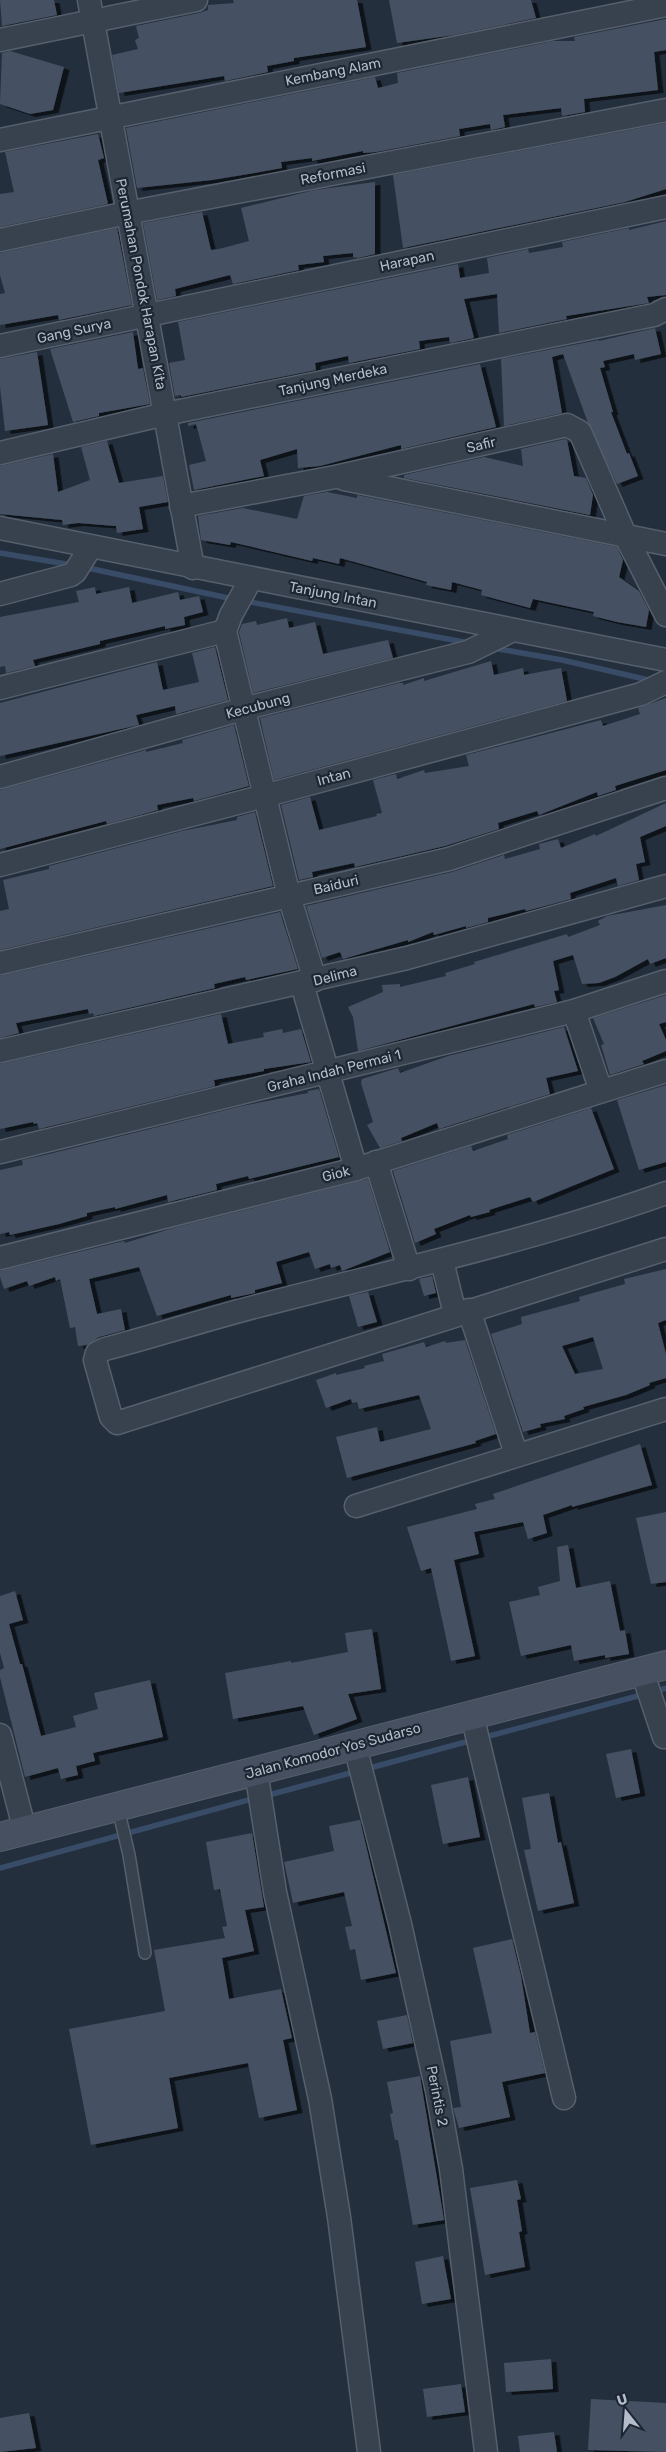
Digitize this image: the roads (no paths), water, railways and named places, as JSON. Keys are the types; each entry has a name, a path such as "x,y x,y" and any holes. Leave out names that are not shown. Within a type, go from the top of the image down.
{"street":[{"name":"Perumahan Pondok Harapan Kita","path":"89,0 193,568"},
{"path":"0,40 196,0"},
{"name":"Kembang Alam","path":"0,140 110,116 666,5"},
{"name":"Reformasi","path":"0,240 127,213 666,110"},
{"name":"Harapan","path":"147,316 666,207"},
{"name":"Tanjung Merdeka","path":"0,453 165,414 666,310"},
{"name":"Gang Surya","path":"0,346 147,316"},
{"name":"Safir","path":"181,506 335,477 567,425 580,432 625,535 666,615"},
{"path":"335,477 666,544"},
{"name":"Tanjung Intan","path":"0,528 83,559 193,568 247,586 507,634 666,660"},
{"path":"0,594 63,578 83,559"},
{"path":"247,586 228,623 243,709 289,896 329,1072 408,1269"},
{"path":"0,688 228,623"},
{"name":"Kecubung","path":"0,777 243,709 468,652 507,634"},
{"name":"Intan","path":"0,865 641,694 666,682"},
{"name":"Baiduri","path":"0,963 449,859 666,788"},
{"name":"Delima","path":"0,1051 407,958 666,886"},
{"name":"Graha Indah Permai 1","path":"0,1152 574,1011 666,981"},
{"path":"574,1011 601,1091"},
{"name":"Giok","path":"0,1258 366,1166 666,1071"},
{"path":"666,1193 609,1213 442,1261 253,1307 98,1353 95,1360 110,1417 116,1423 666,1249"},
{"path":"442,1261 516,1454"},
{"path":"356,1506 516,1454 666,1409"},
{"path":"651,1672 654,1705 664,1737"},
{"name":"Jalan Komodor Yos Sudarso","path":"12,1834 119,1814 357,1755 651,1672"},
{"path":"474,1723 564,2098"},
{"path":"0,1735 12,1834"},
{"name":"Perintis 2","path":"357,1755 417,1999 446,2140 486,2452"},
{"path":"257,1780 275,1892 320,2099 339,2217 369,2452"}],"lane":[{"path":"119,1814 129,1855 146,1953"}],"waterway":[{"path":"0,553 72,565"},
{"path":"83,567 233,599"},
{"path":"245,601 469,643"},
{"path":"493,648 562,660 653,681"},
{"path":"654,1692 666,1688"},
{"path":"482,1738 645,1694"},
{"path":"366,1769 473,1740"},
{"path":"265,1796 358,1771"},
{"path":"0,1868 256,1798"}]}
